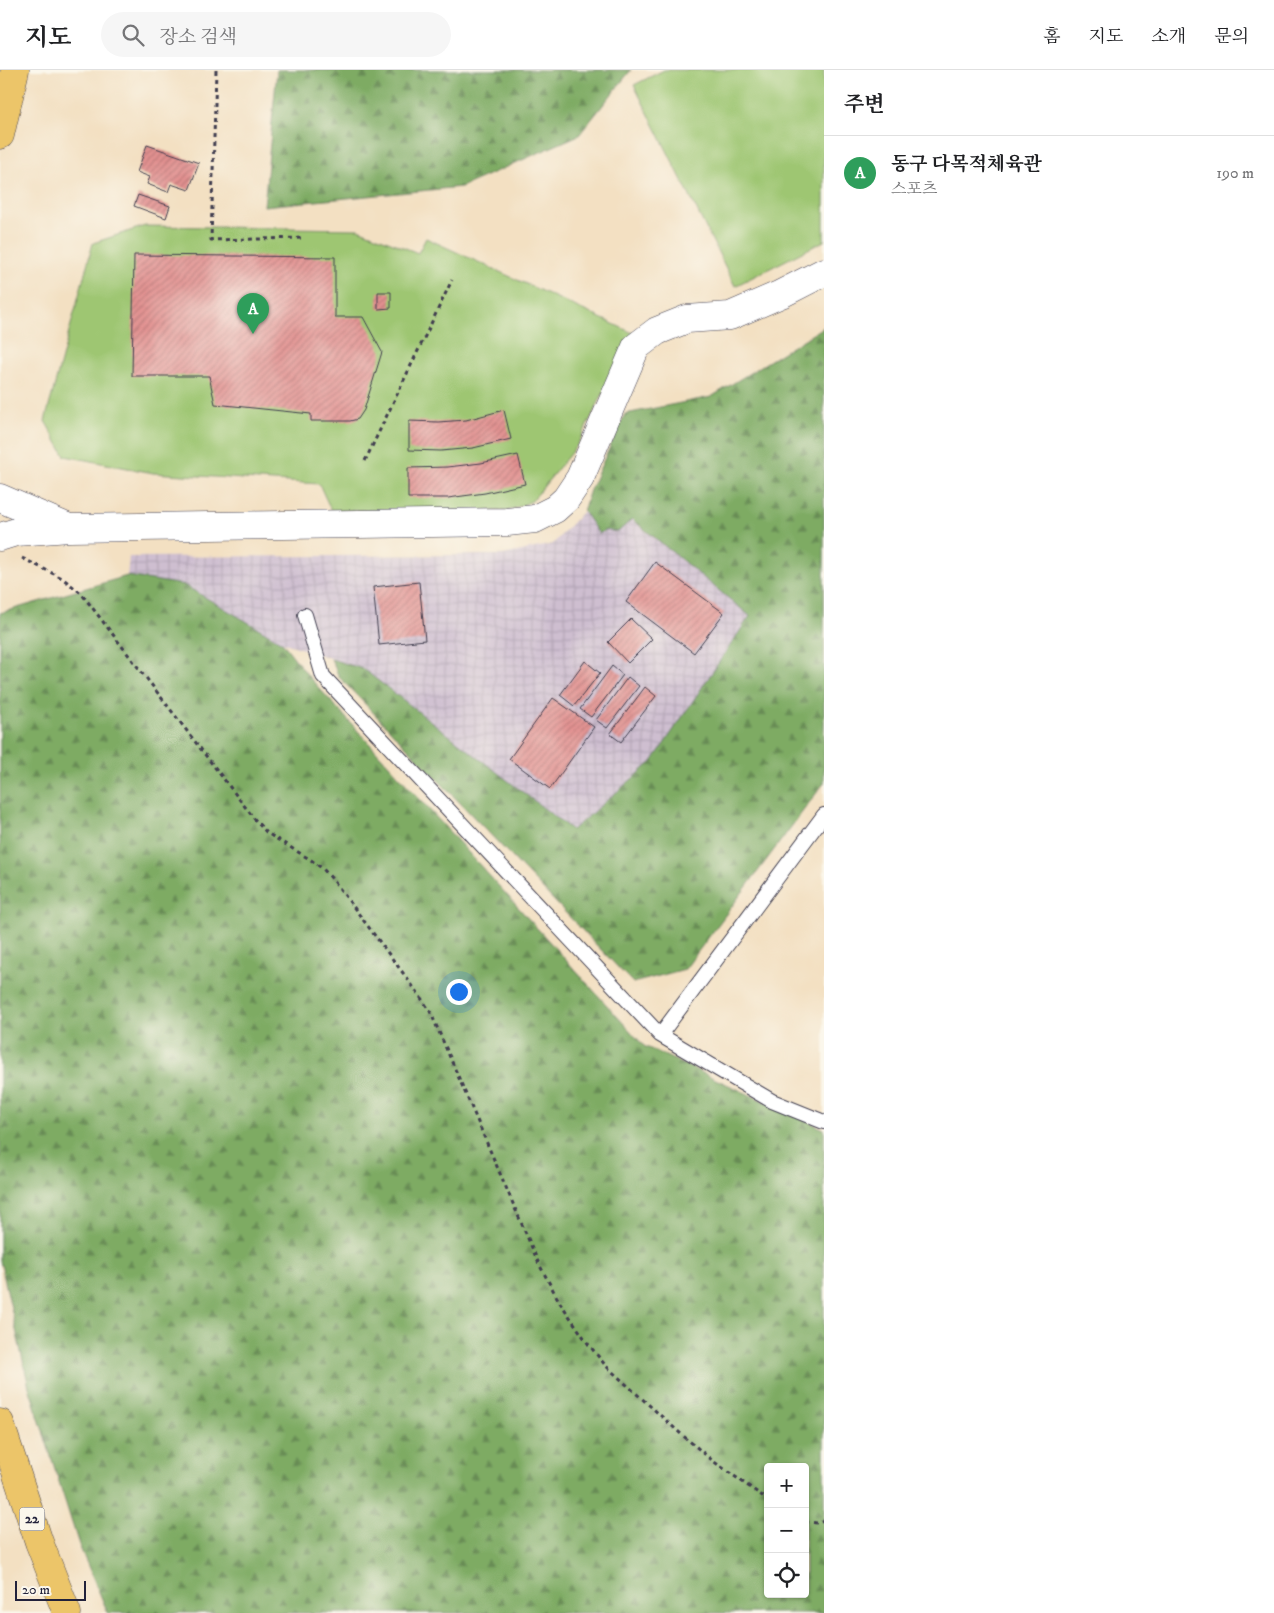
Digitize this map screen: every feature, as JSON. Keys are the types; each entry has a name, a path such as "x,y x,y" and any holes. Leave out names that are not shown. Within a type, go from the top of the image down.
{"main road":[{"path":"0,135 15,70"},
{"name":"22","path":"0,1423 39,1542 67,1613"}],"street":[{"path":"8,546 16,532 69,528 507,522 535,518 555,509 566,499 580,478 636,347 657,331 687,318 730,316 781,294 824,272"},
{"path":"0,498 69,528"}],"lane":[{"path":"305,615 323,676 660,1035 772,1101 824,1122"},
{"path":"660,1035 824,815"}],"path":[{"path":"216,70 211,240 304,238"},
{"path":"365,462 452,280"},
{"path":"8,546 62,578 81,593 256,822 275,839 323,869 347,897 430,1011 539,1264 559,1301 589,1345 606,1366 681,1434 713,1461 764,1497"},
{"path":"809,1522 824,1521"}],"shaded area":[{"path":"583,511 599,534 605,530 612,530 631,519 750,616 652,762 572,830 363,669 282,642 184,585 127,576 129,557 503,555 553,544"}],"green space":[{"path":"277,70 631,70 579,135 461,187 264,206"},
{"path":"664,70 824,70 824,241 735,286 634,85"},
{"path":"145,226 358,229 418,253 426,238 633,333 578,444 532,501 508,511 331,510 319,484 153,473 65,456 45,421 93,243"},
{"path":"824,327 824,783 685,969 633,983 339,677 331,659 363,669 572,830 652,762 750,616 632,519 618,532 605,530 599,534 583,511 590,490 625,414 711,397"},
{"path":"127,576 184,585 282,642 309,677 644,1046 824,1129 824,1613 108,1613 79,1545 29,1387 0,1260 0,613"}],"building":[{"path":"147,145 199,163 189,190 171,184 168,192 147,184 150,177 137,172"},
{"path":"138,195 170,206 166,218 134,206"},
{"path":"134,255 335,257 335,317 363,317 382,352 364,410 358,419 350,421 311,421 311,414 215,404 209,376 132,376"},
{"path":"378,292 391,292 391,308 378,309"},
{"path":"504,410 511,439 473,448 441,451 409,450 409,421 438,422 466,420"},
{"path":"518,455 525,484 485,493 448,498 408,498 408,468 448,467 481,463"},
{"path":"655,562 724,613 694,653 626,602"},
{"path":"419,582 425,640 379,645 373,587"},
{"path":"631,619 652,639 628,663 608,642"},
{"path":"585,661 600,673 574,706 560,695"},
{"path":"612,666 623,675 591,717 580,709"},
{"path":"628,677 639,686 607,728 596,720"},
{"path":"645,687 656,696 621,742 610,734"},
{"path":"553,698 594,727 550,789 509,759"}],"place":[{"name":"동구 다목적체육관","path":"253,334"}]}
